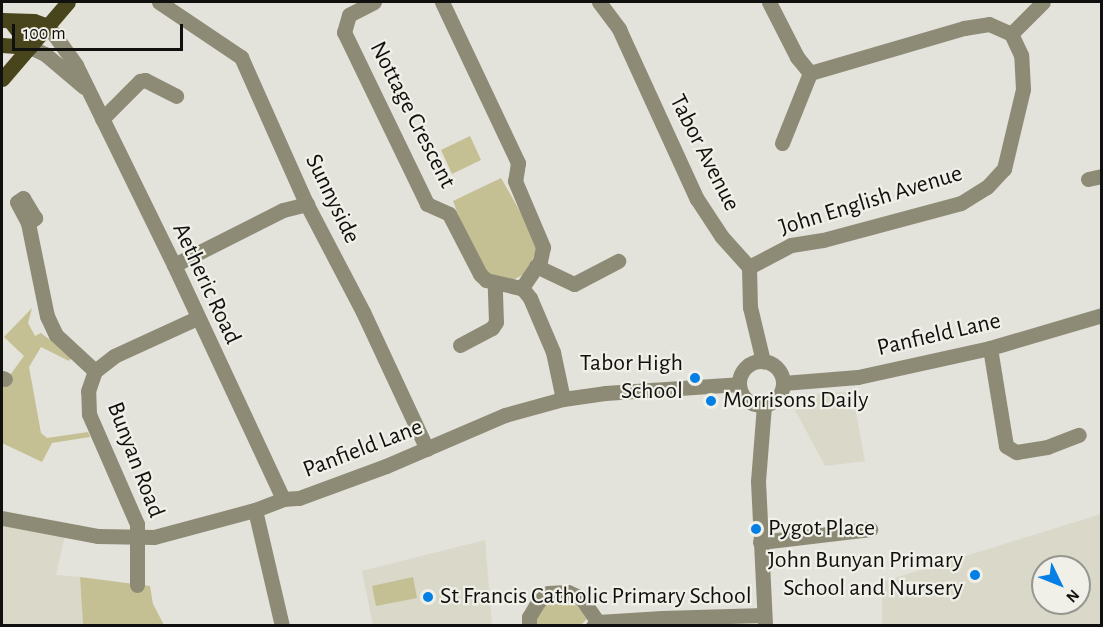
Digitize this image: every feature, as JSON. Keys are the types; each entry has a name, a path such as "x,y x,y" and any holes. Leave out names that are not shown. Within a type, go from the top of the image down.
{"main road":[{"path":"2,79 68,2"},
{"path":"6,21 34,21 48,26"},
{"path":"6,21 30,47"},
{"path":"2,45 30,47"}],"street":[{"name":"Sunnyside","path":"159,2 241,57 307,204 363,312 427,449"},
{"name":"Nottage Crescent","path":"374,2 349,15 344,32 427,204 449,214 480,274 495,284"},
{"path":"442,2 518,163 515,181 543,247 536,266 522,288"},
{"name":"Tabor Avenue","path":"599,2 620,29 697,199 722,237 749,267"},
{"path":"769,2 797,57 810,73"},
{"path":"810,73 964,28 988,24 1011,34 1043,2"},
{"name":"Aetheric Road","path":"48,26 76,65 174,265 283,499"},
{"name":"John English Avenue","path":"749,267 791,245 823,240 951,206 987,188 1004,169 1023,89 1021,55 1011,34"},
{"name":"Aetheric Road","path":"30,47 45,54 86,89"},
{"path":"782,143 810,73"},
{"path":"102,119 136,85 145,80 176,96"},
{"path":"174,265 283,210 307,204"},
{"path":"28,223 46,316 56,335 95,371 114,356 197,318"},
{"path":"536,266 574,284 618,261"},
{"path":"749,267 750,307 763,361"},
{"path":"460,345 492,328 496,321 495,284 522,288 530,298 553,352 563,399"},
{"name":"Panfield Lane","path":"783,383 858,377 990,348 1101,315"},
{"path":"990,348 1006,446 1016,452 1047,447 1079,435"},
{"path":"763,361 778,368 783,383 777,398 764,405 747,400 739,384 742,372 748,365 763,361"},
{"name":"Bunyan Road","path":"95,371 88,391 88,414 137,524 140,537"},
{"name":"Panfield Lane","path":"2,518 98,536 164,535 255,510 283,499 299,498 351,480 505,415 563,399 605,393 739,384"},
{"path":"529,626 529,617 538,602 548,593 568,592 581,598 596,624 764,620 758,481 764,405"},
{"path":"255,510 261,526 282,626"},
{"path":"760,542 870,529"},
{"path":"137,585 140,537"}],"shaded area":[{"path":"470,136 481,160 452,174 441,150"},
{"path":"501,178 539,245 526,273 513,280 480,274 453,201"},
{"path":"32,308 28,323 35,336 41,333 72,357 69,361 41,347 29,367 41,433 47,438 88,432 90,437 52,443 42,462 2,443 2,386 24,356 4,337"},
{"path":"852,391 865,461 825,466 788,397"},
{"name":"John Bunyan Primary School and Nursery","path":"1101,514 1101,625 882,625 882,582"},
{"path":"2,524 65,535 56,575 80,577 83,625 2,625"},
{"name":"St Francis Catholic Primary School","path":"485,540 492,625 373,625 362,571"},
{"path":"80,577 150,586 153,604 164,625 83,625"},
{"path":"413,577 417,598 376,606 372,586"},
{"path":"549,599 572,599 587,619 581,625 534,625 538,609"}],"place":[{"name":"Tabor High School","path":"695,378"},
{"name":"Morrisons Daily","path":"711,401"},
{"name":"Pygot Place","path":"756,529"},
{"name":"John Bunyan Primary School and Nursery","path":"975,575"},
{"name":"St Francis Catholic Primary School","path":"428,597"}]}
